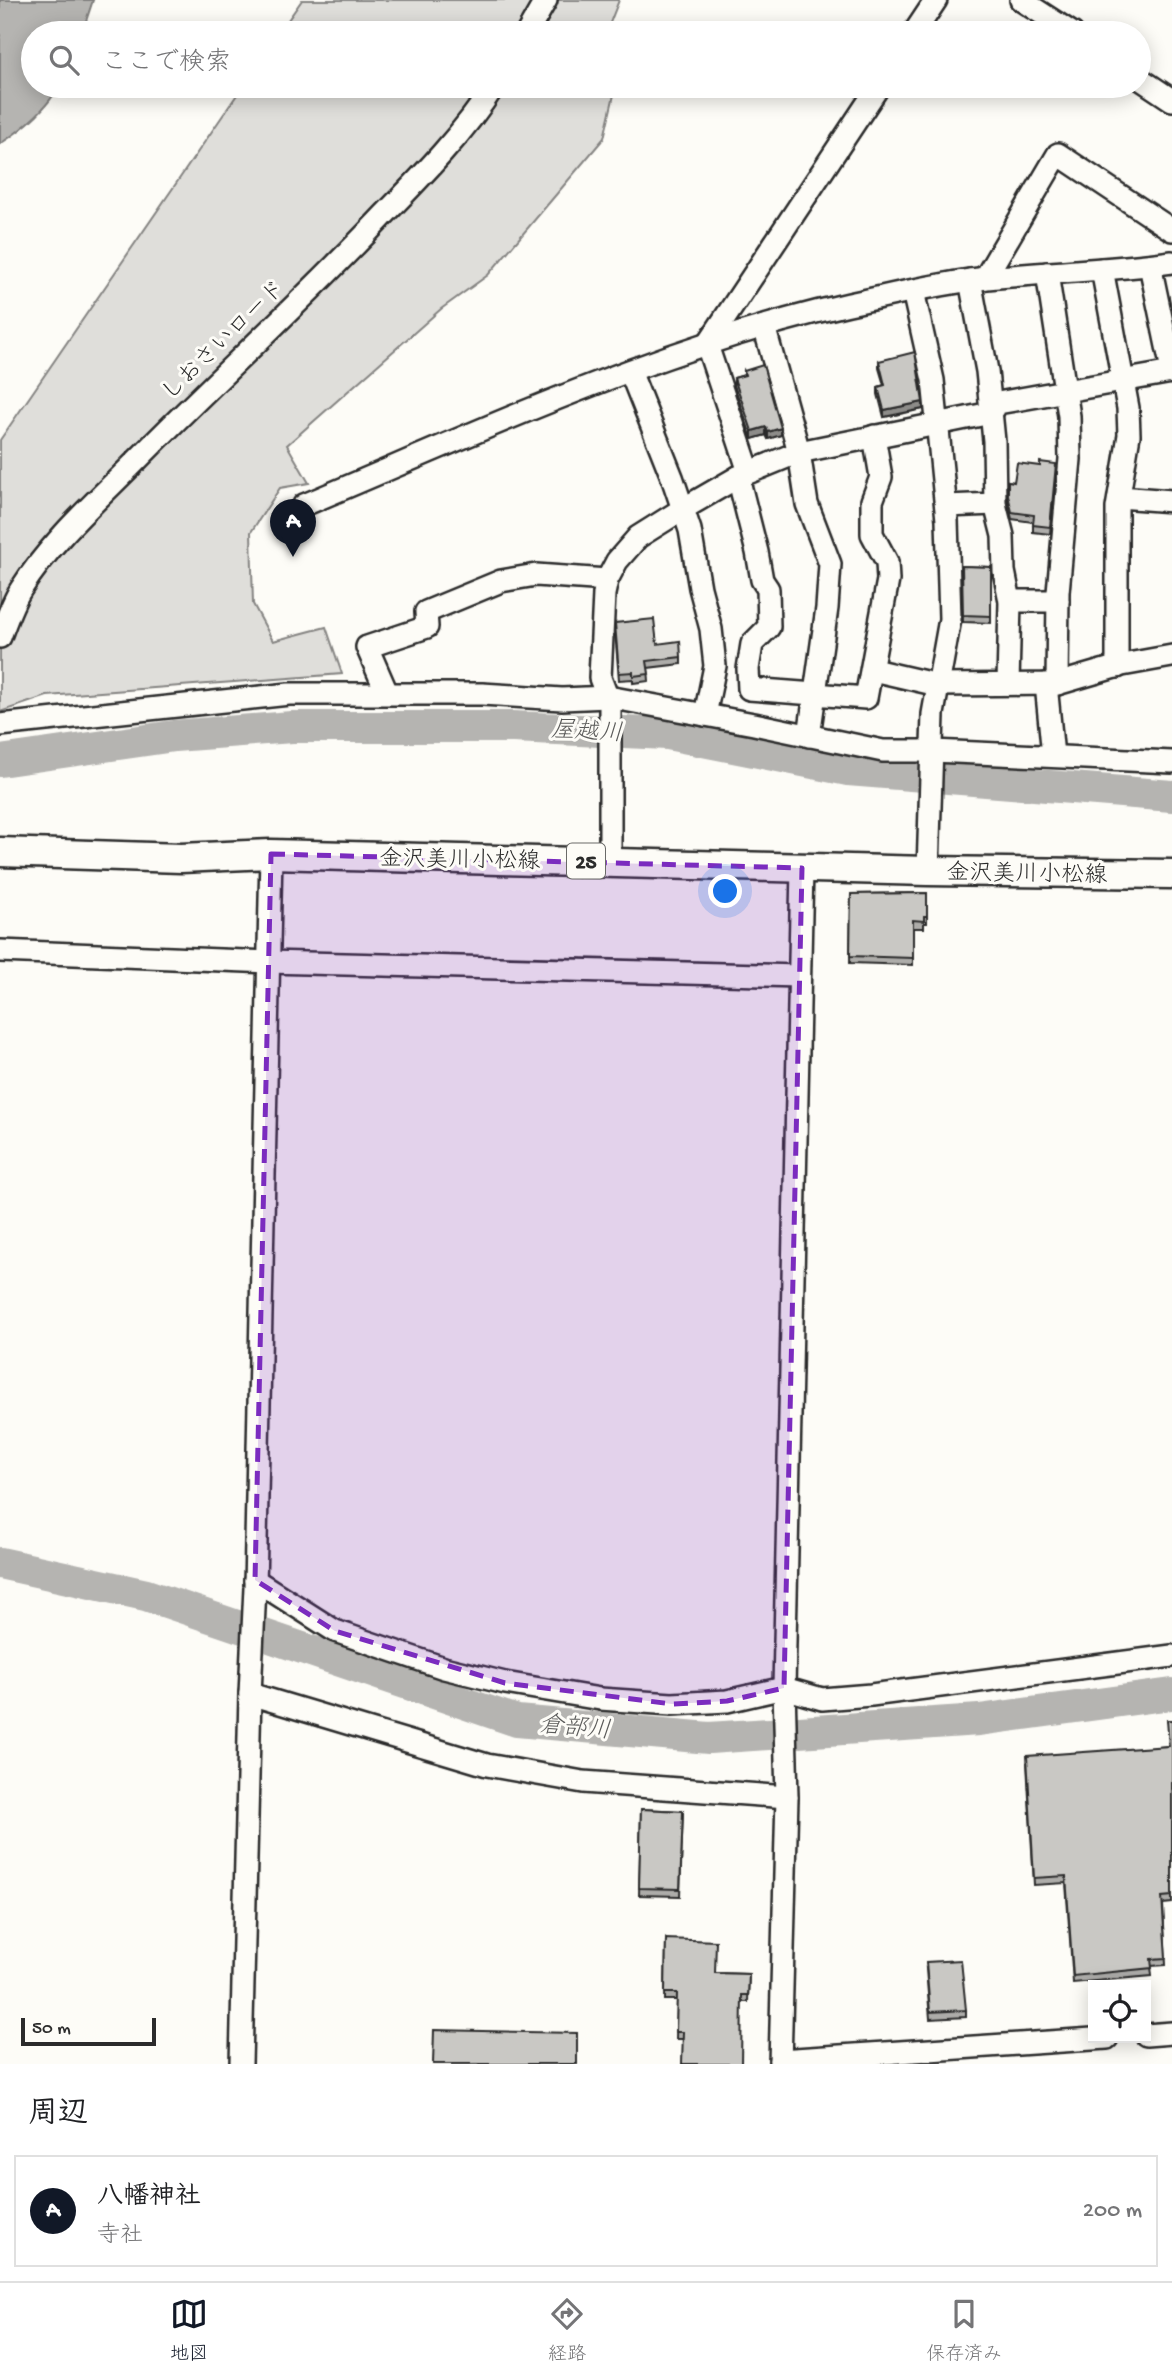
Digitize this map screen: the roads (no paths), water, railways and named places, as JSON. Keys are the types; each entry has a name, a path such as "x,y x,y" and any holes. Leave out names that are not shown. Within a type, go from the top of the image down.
{"main road":[{"name":"金沢美川小松線","path":"0,852 181,858 271,854 928,871 1172,874"}],"street":[{"path":"534,21 547,0"},
{"path":"922,21 936,0"},
{"path":"1021,0 1053,21"},
{"path":"1151,86 1172,100"},
{"name":"しおさいロード","path":"0,637 20,591 77,520 376,224 487,98"},
{"path":"871,98 707,345 744,475 762,580 768,589 769,626 752,644 748,669 749,689 866,698 888,580 887,562 872,534 872,501 881,477 874,436"},
{"path":"1008,684 1010,601 1004,571 1003,536 995,504 994,441 978,279 1058,154 1172,230"},
{"path":"304,505 630,371 764,326 875,298 978,279 1172,262"},
{"path":"610,861 609,700 600,678 604,594 607,580 617,561 638,537 744,475 799,452 991,413 998,403 1172,371 1150,265"},
{"path":"1102,269 1128,408 1129,435 1119,496 1117,667"},
{"path":"1047,273 1069,416 1070,460 1052,684 1053,757"},
{"path":"913,291 933,380 946,506 950,619 933,715 928,871"},
{"path":"764,326 799,452 807,504 830,565 827,608 809,736"},
{"path":"630,371 690,530 700,588 711,629 715,666 705,715"},
{"path":"1119,496 1172,501"},
{"path":"946,506 995,504"},
{"path":"387,693 367,648 427,627 426,612 500,581 536,575 607,580"},
{"path":"1010,601 1058,601"},
{"path":"873,670 938,685 1052,684 1172,656"},
{"path":"0,725 289,694 482,694 609,700 705,715 883,751 932,756 1172,762"},
{"path":"241,2064 271,854"},
{"path":"802,868 784,1695 787,1791 780,2062 1088,2039"},
{"path":"0,951 268,962 799,976"},
{"path":"255,1583 335,1631 444,1668 505,1683 600,1699 672,1704 784,1695 822,1699 871,1696 1172,1656"},
{"path":"251,1683 487,1765 583,1782 787,1791"},
{"path":"1151,2035 1172,2033"}],"waterway":[{"name":"屋越川","path":"0,761 174,736 292,727 513,727 668,734 848,770 1172,796"},
{"name":"倉部川","path":"0,1563 146,1595 517,1721 709,1738 979,1720 1172,1694"}],"place":[{"name":"八幡神社","path":"293,557"}]}
